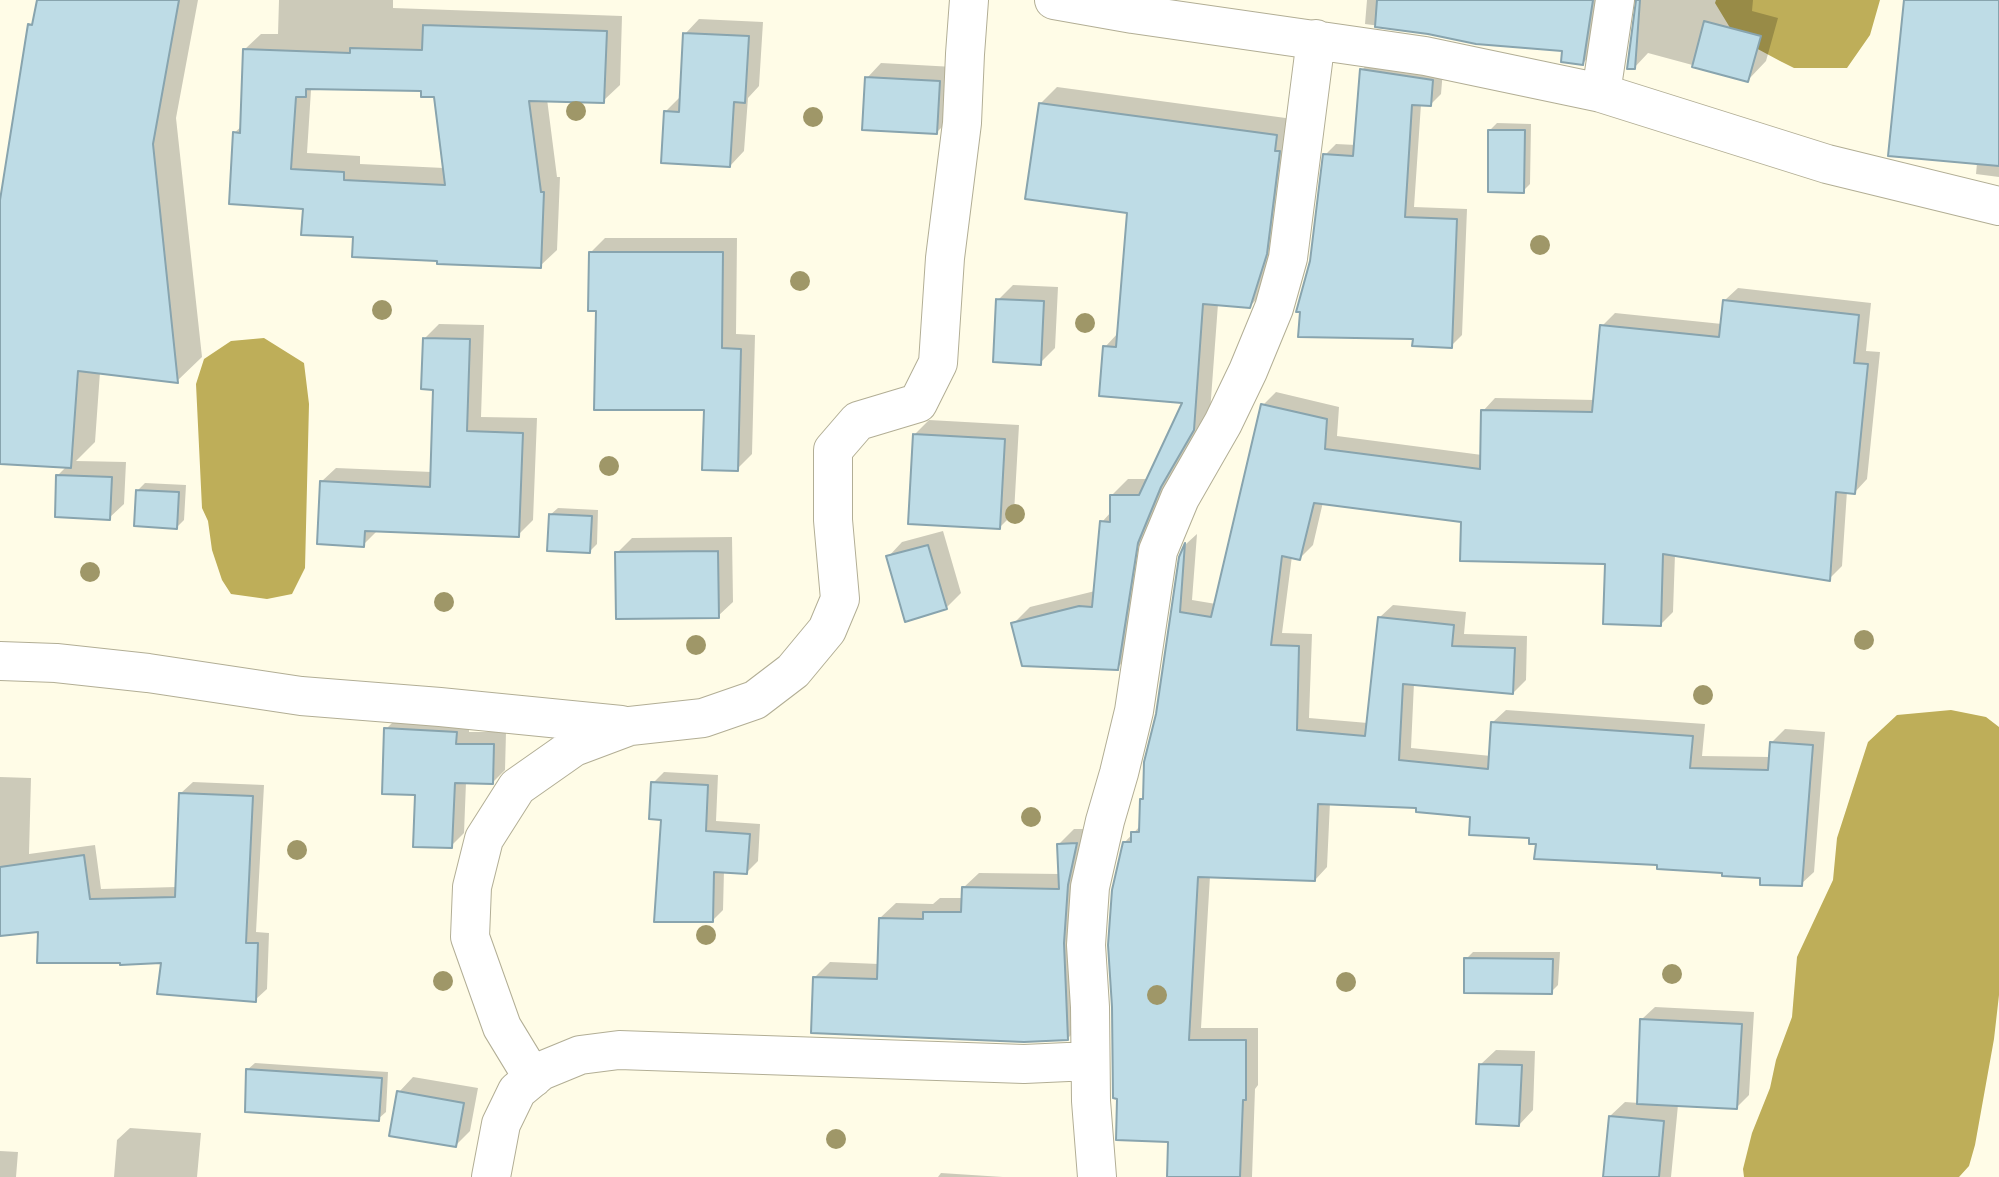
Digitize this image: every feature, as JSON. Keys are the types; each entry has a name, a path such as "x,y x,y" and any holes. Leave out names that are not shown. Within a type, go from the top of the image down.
{"street":[{"path":"0,661 56,663 148,673 302,696 630,726 703,718 755,700 793,671 827,630 840,599 832,511 833,450 858,421 918,403 938,363 945,258 962,123 969,0"},
{"path":"1054,0 1425,56 1601,93 1827,164 1999,206"},
{"path":"1601,93 1615,0"},
{"path":"1097,1177 1091,1101 1086,945 1090,887 1134,711 1158,551 1180,498 1223,423 1248,371 1274,308 1288,258 1316,39"},
{"path":"533,1078 502,1027 470,937 472,887 484,839 517,787 575,747 630,726"},
{"path":"491,1177 500,1124 517,1091 541,1072 580,1055 619,1050 1024,1064 1090,1062"}],"shaded area":[{"path":"1716,0 1880,0 1870,35 1847,68 1794,68 1754,47 1732,31 1715,3"},
{"path":"264,338 304,363 309,404 305,568 292,594 267,599 231,594 222,580 212,550 208,521 202,508 196,384 204,359 231,341"},
{"path":"1951,710 1986,717 1999,727 1999,995 1994,1039 1969,1166 1959,1177 1744,1177 1743,1169 1752,1133 1770,1088 1776,1060 1792,1017 1797,957 1833,880 1837,838 1868,742 1897,715"}],"building":[{"path":"37,0 179,0 153,144 178,383 78,371 71,468 0,464 0,200 28,24 32,25"},
{"path":"1377,0 1593,0 1583,65 1561,62 1562,51 1476,44 1375,27"},
{"path":"1636,0 1640,0 1635,69 1627,69"},
{"path":"1904,0 1999,0 1999,166 1888,156"},
{"path":"1704,21 1761,36 1748,82 1692,67"},
{"path":"423,25 607,31 604,103 529,101 541,192 544,192 541,268 352,257 353,237 301,235 303,209 229,204 233,132 240,133 243,49 350,53 350,48 422,50","holes":["306,89 421,91 421,97 434,97 445,185 344,180 344,172 291,169 296,97 306,97"]},
{"path":"683,33 749,36 745,103 734,102 730,167 661,163 664,111 679,112"},
{"path":"1360,69 1433,80 1431,106 1412,105 1405,217 1457,219 1452,348 1412,346 1413,339 1298,337 1300,312 1296,312 1310,261 1323,154 1353,156"},
{"path":"865,77 940,81 937,134 862,130"},
{"path":"1039,103 1277,135 1275,151 1280,151 1267,254 1250,308 1203,304 1194,430 1161,487 1138,543 1118,670 1022,666 1011,623 1079,606 1092,607 1100,521 1110,522 1110,495 1139,495 1182,403 1099,396 1103,346 1116,347 1127,213 1025,199"},
{"path":"1488,130 1525,130 1524,193 1488,192"},
{"path":"589,252 723,252 722,348 741,349 738,471 702,470 704,410 594,410 596,311 588,311"},
{"path":"996,299 1044,301 1041,365 993,362"},
{"path":"1723,300 1859,315 1854,363 1868,364 1855,494 1836,492 1830,581 1663,554 1661,626 1603,624 1605,564 1460,561 1461,522 1314,503 1300,560 1282,556 1271,645 1299,646 1297,730 1365,736 1378,617 1454,625 1452,646 1515,648 1513,694 1403,684 1399,760 1488,769 1491,722 1693,736 1690,768 1768,770 1770,742 1813,745 1802,886 1760,885 1760,878 1657,869 1657,865 1534,859 1536,844 1529,844 1529,838 1469,835 1470,817 1416,812 1416,808 1318,804 1315,881 1198,877 1189,1040 1246,1040 1246,1100 1243,1100 1240,1177 1167,1177 1168,1142 1116,1140 1117,1099 1113,1098 1108,945 1112,890 1123,842 1131,842 1131,832 1139,832 1144,762 1156,714 1179,557 1185,543 1180,612 1211,617 1261,404 1327,419 1325,449 1480,469 1481,410 1592,412 1600,325 1719,337"},
{"path":"423,338 470,339 467,431 523,433 519,537 365,531 364,547 317,544 320,481 430,487 433,390 421,389"},
{"path":"913,434 1005,439 1000,529 908,524"},
{"path":"56,475 112,477 110,520 55,517"},
{"path":"136,490 179,492 177,529 134,526"},
{"path":"549,514 592,516 590,553 547,551"},
{"path":"928,545 947,609 905,622 886,556"},
{"path":"718,551 719,618 616,619 615,552"},
{"path":"384,728 457,732 456,744 494,744 493,784 455,783 452,848 413,847 415,795 382,794"},
{"path":"651,782 708,785 706,831 750,834 747,874 714,872 713,922 654,922 661,820 649,819"},
{"path":"179,793 253,796 246,943 258,943 256,1002 157,994 161,963 37,963 38,932 0,936 0,867 84,855 90,899 175,897"},
{"path":"1077,843 1068,885 1064,943 1068,1040 1024,1042 811,1033 813,977 877,979 879,918 923,919 923,912 961,912 962,887 1059,889 1057,844"},
{"path":"1464,958 1553,959 1552,994 1464,993"},
{"path":"1640,1019 1742,1024 1737,1109 1637,1104"},
{"path":"1479,1064 1522,1065 1519,1126 1476,1124"},
{"path":"246,1069 382,1078 379,1121 245,1112"},
{"path":"397,1091 464,1103 456,1147 389,1136"},
{"path":"1609,1116 1664,1121 1659,1177 1603,1177"}]}
